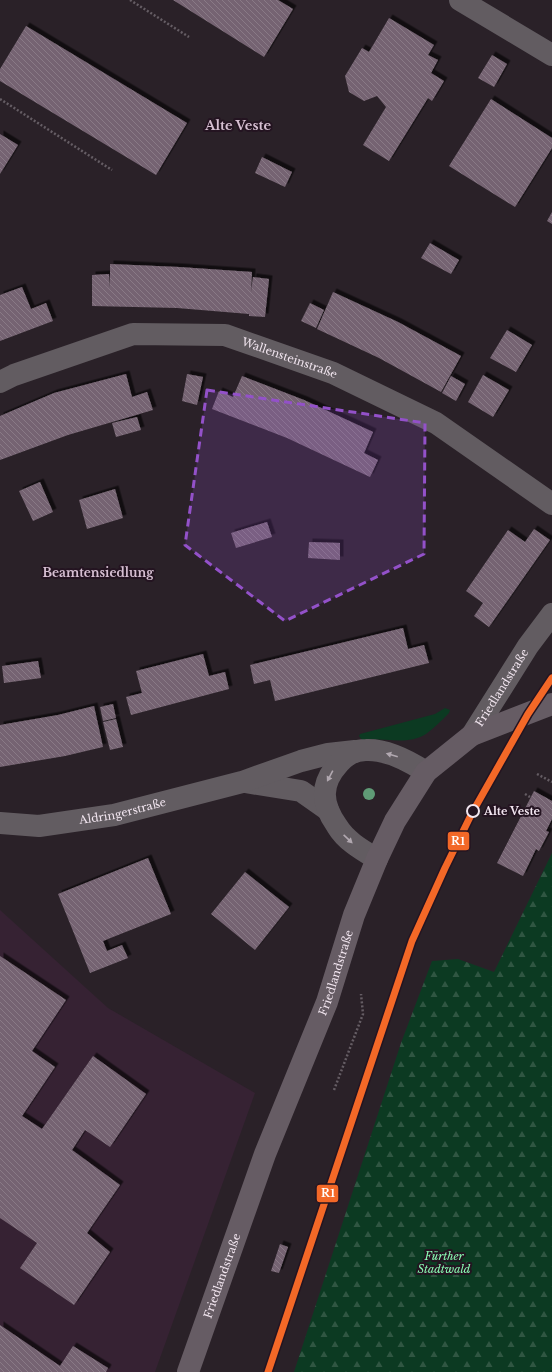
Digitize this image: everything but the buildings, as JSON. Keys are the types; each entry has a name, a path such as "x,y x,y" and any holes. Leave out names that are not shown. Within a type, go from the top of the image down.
{"main road":[{"path":"472,735 552,704"},
{"name":"Friedlandstraße","path":"188,1372 265,1154 327,1002 354,915 377,859 395,821 426,772 472,735"}],"street":[{"path":"460,0 551,53"},
{"name":"Wallensteinstraße","path":"0,382 14,375 134,334 225,335 333,373 436,423 552,504"},
{"name":"Friedlandstraße","path":"472,735 528,646 552,614"},
{"name":"Aldringerstraße","path":"0,823 39,826 76,822 114,815 242,782 301,761 328,754 366,750 397,756 426,772"},
{"path":"355,751 344,758 328,776 325,797 328,810 343,834 352,843 377,859"},
{"name":"Aldringerstraße","path":"242,782 301,791 328,810"}],"path":[{"path":"130,0 189,37"},
{"path":"0,100 112,170"},
{"path":"537,774 552,782"},
{"path":"525,794 530,798"},
{"path":"334,1090 363,1014 361,992"}],"highlighted area":[{"path":"207,390 425,423 424,554 285,621 185,545"}],"shaded area":[{"path":"0,910 108,1008 255,1093 155,1372 0,1372"}],"green space":[{"path":"445,708 450,710 449,713 429,732 419,738 411,740 362,740 359,736 360,734 435,714"},
{"name":"Fürther Stadtwald","path":"552,853 552,1372 294,1372 401,1043 432,961 458,959 494,972"}],"transit line":[{"name":"R1","path":"268,1372 412,941 472,813 528,714 552,678"}],"place":[{"name":"Alte Veste","path":"473,811"}],"district":[{"name":"Alte Veste","path":"238,125"},
{"name":"Beamtensiedlung","path":"98,573"}]}
